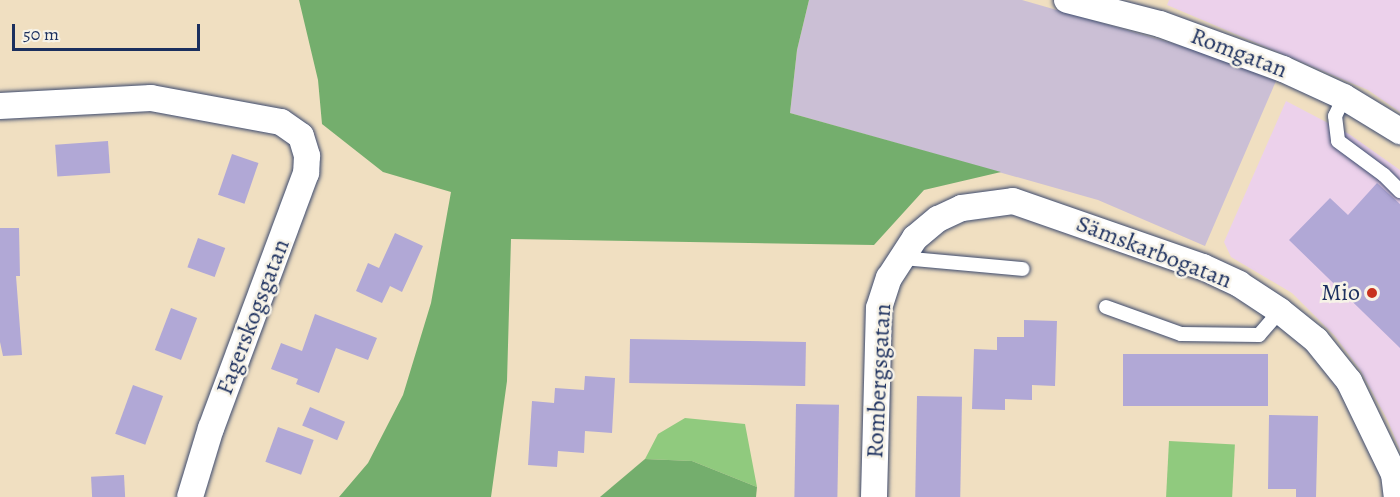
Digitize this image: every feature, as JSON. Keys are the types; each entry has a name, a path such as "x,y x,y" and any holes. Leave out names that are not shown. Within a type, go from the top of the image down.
{"street":[{"name":"Romgatan","path":"1067,0 1160,24 1213,42 1344,97 1400,131"},
{"name":"Fagerskogsgatan","path":"0,106 151,98 281,122 301,136 307,156 306,173 211,428 190,497"},
{"name":"Rombergsgatan","path":"874,497 879,308 889,278 915,238 938,219 962,208 1013,201"},
{"name":"Sämskarbogatan","path":"1013,201 1203,267 1239,284 1280,311 1316,340 1349,381 1394,474 1397,497"}],"lane":[{"path":"1344,97 1335,116 1338,141 1384,175 1400,191"},
{"path":"902,258 1022,269"},
{"path":"1106,307 1181,334 1258,335 1280,311"}],"shaded area":[{"path":"809,0 1022,0 1206,53 1276,81 1205,246 1098,200 790,113 797,50"},
{"path":"1169,0 1400,0 1400,112 1368,90 1167,5"},
{"path":"1286,101 1349,134 1400,170 1400,450 1388,421 1361,371 1335,336 1292,293 1231,257 1224,242"}],"green space":[{"path":"299,0 809,0 797,50 790,113 1001,172 924,190 874,245 511,239 507,381 491,497 339,497 368,463 403,395 431,303 451,192 383,172 322,124 318,80"},
{"path":"685,418 745,424 757,487 692,461 645,459 658,434"},
{"path":"1169,441 1235,444 1232,497 1166,497"},
{"path":"645,459 692,461 757,487 756,497 600,497"}],"building":[{"path":"108,141 110,173 57,177 55,145"},
{"path":"232,154 258,163 244,204 218,195"},
{"name":"Mio","path":"1377,183 1400,204 1400,348 1289,240 1330,198 1348,215"},
{"path":"0,228 19,228 20,276 16,276 22,355 3,356 0,342"},
{"path":"395,233 423,246 402,292 390,286 382,303 356,291 368,263 379,268"},
{"path":"198,238 225,248 215,277 187,267"},
{"path":"171,308 197,318 181,360 155,350"},
{"path":"315,314 377,338 368,360 336,348 319,393 296,384 298,379 271,369 281,343 302,351"},
{"path":"1024,320 1057,321 1055,386 1032,385 1032,400 1005,399 1005,410 972,409 974,349 997,350 997,337 1024,337"},
{"path":"630,339 806,342 805,386 629,383"},
{"path":"1123,354 1268,354 1268,406 1123,406"},
{"path":"585,376 615,378 612,433 585,431 584,453 558,451 557,467 528,465 532,401 554,403 555,388 584,390"},
{"path":"133,385 163,396 145,445 115,434"},
{"path":"917,396 962,397 960,497 915,497"},
{"path":"796,404 839,405 837,497 794,497"},
{"path":"310,407 345,422 337,440 302,425"},
{"path":"1269,415 1318,416 1316,497 1296,497 1296,489 1268,489"},
{"path":"278,427 314,440 301,475 265,462"},
{"path":"124,475 125,497 92,497 91,477"}],"place":[{"name":"Mio","path":"1372,293"}]}
